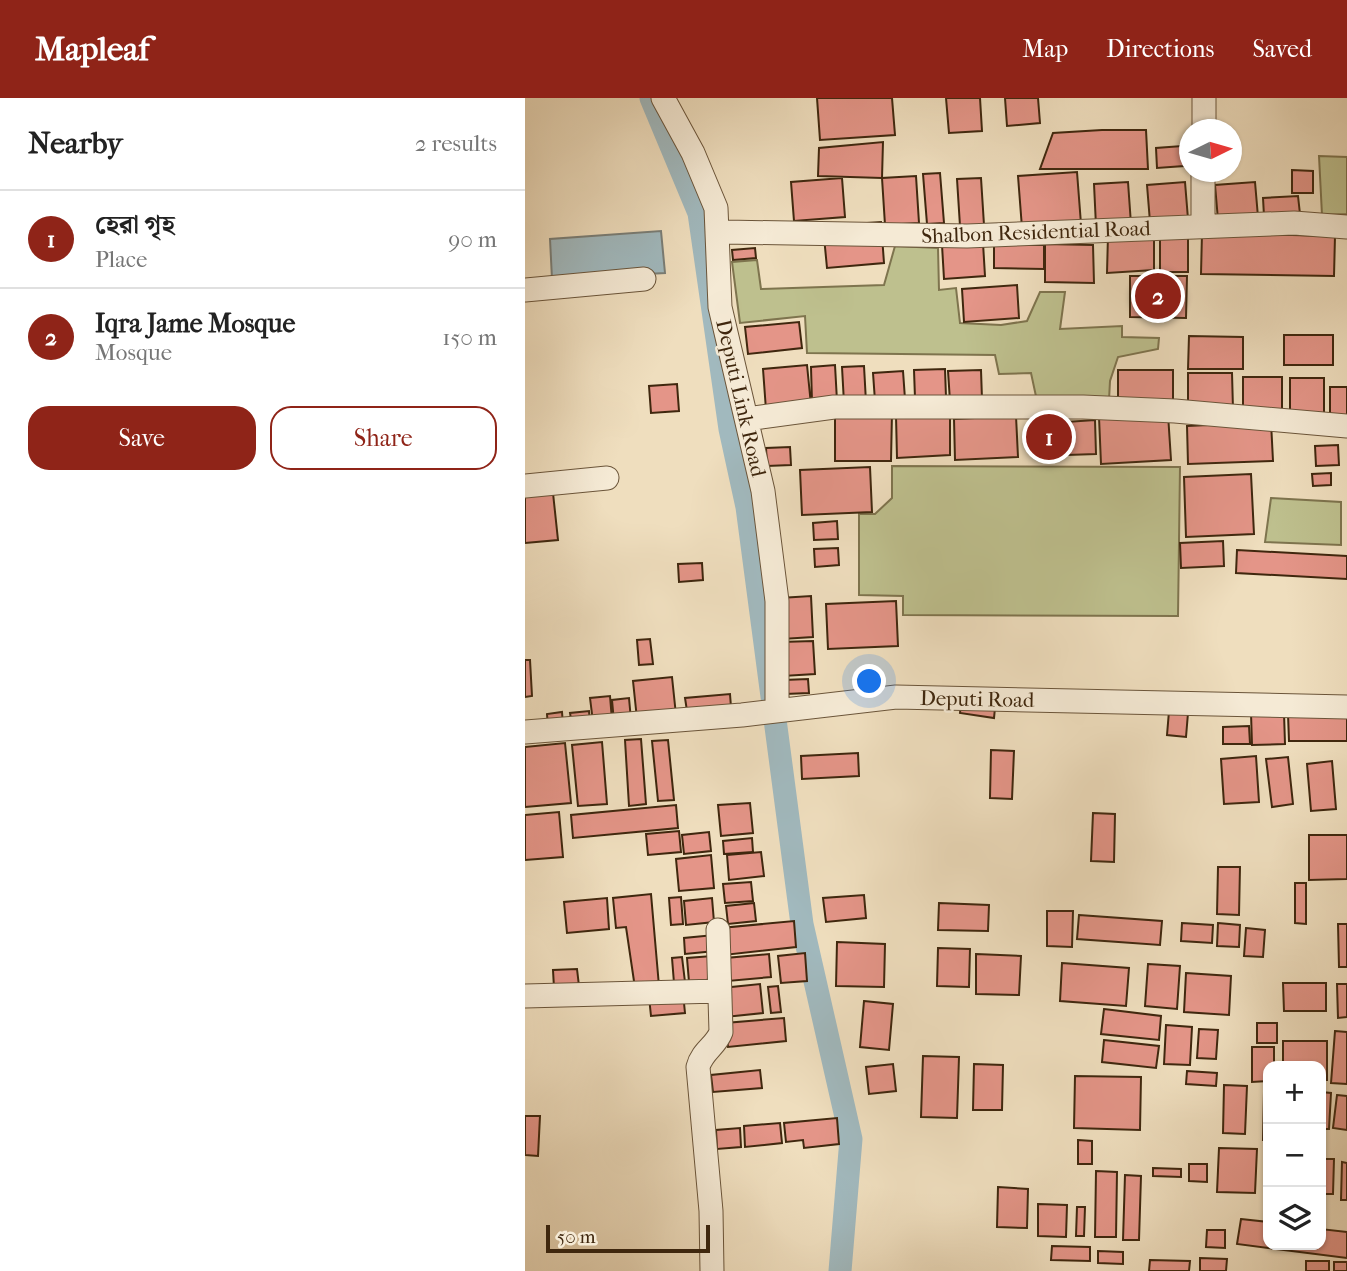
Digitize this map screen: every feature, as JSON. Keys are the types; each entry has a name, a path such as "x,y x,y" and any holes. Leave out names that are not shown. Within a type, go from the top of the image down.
{"street":[{"name":"Deputi Link Road","path":"663,98 694,153 716,208 720,307 763,491 777,601 777,709"},
{"path":"1204,98 1204,119"},
{"path":"1203,182 1203,226"},
{"name":"Shalbon Residential Road","path":"725,232 967,236 1294,223 1347,227"},
{"path":"525,290 645,279"},
{"path":"747,419 834,407 1109,408 1347,426"},
{"path":"525,486 607,478"},
{"name":"Deputi Road","path":"525,732 742,715 896,697 1347,707"},
{"path":"712,1271 711,1211 698,1067 703,1052 718,1040 721,1032 719,930"},
{"path":"525,996 719,991"}],"green space":[{"path":"1319,156 1347,157 1347,214 1322,215"},
{"path":"895,246 938,248 939,290 956,288 960,323 1001,325 1027,321 1040,292 1065,292 1060,329 1122,326 1122,337 1159,338 1158,349 1118,357 1110,381 1109,400 1037,401 1031,373 999,374 995,355 807,353 805,316 740,323 732,262 757,260 761,289 884,285"},
{"path":"892,466 1180,467 1178,616 903,615 903,596 859,595 859,514 875,514 892,498"},
{"path":"1271,498 1341,502 1341,545 1265,542"}],"water":[{"path":"661,231 665,273 552,279 550,239"}],"building":[{"path":"817,98 892,98 895,135 820,140"},
{"path":"946,98 980,98 982,131 949,133"},
{"path":"1005,98 1038,98 1040,123 1007,126"},
{"path":"1146,130 1148,169 1040,169 1053,133"},
{"path":"883,142 882,178 818,176 819,148"},
{"path":"1179,146 1179,166 1157,168 1156,148"},
{"path":"1292,170 1313,171 1313,193 1292,193"},
{"path":"1077,172 1081,224 1022,228 1018,176"},
{"path":"940,173 944,223 927,224 923,174"},
{"path":"916,176 919,223 885,225 882,178"},
{"path":"842,178 845,217 794,221 791,182"},
{"path":"981,178 984,225 960,226 957,179"},
{"path":"1128,182 1131,224 1096,226 1094,184"},
{"path":"1185,182 1188,219 1150,222 1147,185"},
{"path":"1255,182 1258,217 1218,220 1215,185"},
{"path":"1298,196 1300,214 1264,216 1263,198"},
{"path":"881,222 884,263 827,268 823,226"},
{"path":"1160,231 1188,232 1188,272 1160,272"},
{"path":"1202,233 1335,236 1334,276 1201,274"},
{"path":"1108,235 1154,235 1154,270 1107,273"},
{"path":"983,243 985,276 944,279 942,245"},
{"path":"1045,244 1093,245 1094,283 1045,282"},
{"path":"994,245 1044,245 1044,269 994,268"},
{"path":"755,248 756,258 733,260 732,250"},
{"path":"1130,276 1187,276 1186,318 1130,317"},
{"path":"1017,285 1019,318 964,322 962,289"},
{"path":"799,322 802,348 748,354 745,327"},
{"path":"1284,335 1333,335 1333,365 1284,365"},
{"path":"1189,336 1243,337 1243,369 1188,369"},
{"path":"807,365 811,405 766,410 763,369"},
{"path":"835,365 837,401 812,402 811,367"},
{"path":"864,366 866,402 844,403 842,367"},
{"path":"945,369 946,397 915,398 914,370"},
{"path":"981,370 982,399 950,401 948,371"},
{"path":"1118,370 1173,370 1173,404 1118,404"},
{"path":"903,371 905,399 875,401 873,373"},
{"path":"1188,373 1232,373 1233,409 1188,408"},
{"path":"1243,377 1282,377 1282,412 1243,412"},
{"path":"1290,378 1324,378 1324,416 1290,415"},
{"path":"677,384 679,411 651,413 649,386"},
{"path":"1330,387 1347,387 1347,418 1330,418"},
{"path":"892,413 891,461 835,461 835,415"},
{"path":"1168,414 1171,460 1101,464 1099,417"},
{"path":"896,416 950,416 950,455 897,458"},
{"path":"1016,416 1018,457 955,460 954,419"},
{"path":"1062,418 1064,456 1037,457 1035,419"},
{"path":"1095,420 1096,454 1067,455 1066,422"},
{"path":"1271,422 1273,461 1188,464 1187,426"},
{"path":"1338,445 1339,465 1316,466 1315,446"},
{"path":"790,447 791,465 767,466 766,448"},
{"path":"870,467 872,512 802,515 800,470"},
{"path":"1331,473 1331,485 1313,486 1312,474"},
{"path":"1251,474 1254,534 1186,537 1184,477"},
{"path":"553,493 558,540 525,543 525,496"},
{"path":"837,521 838,539 814,540 813,523"},
{"path":"1223,541 1224,566 1181,568 1180,543"},
{"path":"838,548 839,565 815,567 814,549"},
{"path":"1237,550 1347,556 1347,579 1236,573"},
{"path":"702,563 703,580 679,582 678,564"},
{"path":"811,596 813,637 782,639 780,598"},
{"path":"896,601 898,646 828,649 826,604"},
{"path":"650,639 653,664 639,665 637,640"},
{"path":"813,641 815,674 783,676 781,642"},
{"path":"525,660 530,660 532,696 525,697"},
{"path":"672,677 676,715 637,719 633,681"},
{"path":"808,679 809,693 785,694 784,680"},
{"path":"730,694 731,707 687,711 685,698"},
{"path":"610,696 612,720 593,722 590,698"},
{"path":"629,698 631,720 614,722 612,700"},
{"path":"961,704 995,708 994,718 960,713"},
{"path":"589,711 590,723 572,725 570,713"},
{"path":"1169,711 1188,713 1186,737 1167,735"},
{"path":"562,712 563,725 548,727 547,714"},
{"path":"1251,713 1284,713 1285,744 1252,745"},
{"path":"1288,714 1347,714 1347,741 1289,741"},
{"path":"1249,726 1250,744 1223,744 1223,727"},
{"path":"641,739 646,804 629,806 625,740"},
{"path":"668,740 674,800 658,801 652,741"},
{"path":"602,742 607,804 578,806 572,745"},
{"path":"565,743 571,803 525,807 525,747"},
{"path":"991,750 1014,751 1012,799 990,798"},
{"path":"858,753 859,776 802,779 801,756"},
{"path":"1256,756 1259,802 1224,804 1221,759"},
{"path":"1288,757 1293,804 1272,807 1266,759"},
{"path":"1332,761 1336,809 1311,811 1307,764"},
{"path":"750,803 753,833 721,836 718,805"},
{"path":"676,805 678,828 573,838 571,815"},
{"path":"559,812 563,857 525,860 525,815"},
{"path":"1093,813 1115,814 1114,862 1091,861"},
{"path":"679,831 681,852 648,855 646,834"},
{"path":"709,832 711,851 684,854 682,835"},
{"path":"1309,835 1347,835 1347,879 1309,880"},
{"path":"752,838 753,852 724,854 723,841"},
{"path":"761,852 764,876 729,880 727,855"},
{"path":"711,855 714,888 679,891 676,859"},
{"path":"1218,867 1240,867 1239,915 1217,914"},
{"path":"751,882 753,901 725,903 723,884"},
{"path":"1295,883 1306,883 1306,924 1295,923"},
{"path":"651,894 659,986 635,988 626,927 616,928 613,898"},
{"path":"864,895 866,918 826,922 823,898"},
{"path":"681,897 683,924 671,925 669,898"},
{"path":"607,898 609,929 567,933 564,902"},
{"path":"712,898 714,922 686,925 684,901"},
{"path":"754,903 756,921 728,924 726,906"},
{"path":"939,903 989,905 988,931 938,930"},
{"path":"1047,911 1073,911 1072,947 1047,946"},
{"path":"1079,915 1162,921 1160,945 1077,939"},
{"path":"794,921 796,947 724,955 721,928"},
{"path":"1182,923 1213,925 1212,943 1181,941"},
{"path":"1218,923 1240,925 1239,947 1217,946"},
{"path":"1338,924 1347,924 1347,967 1339,967"},
{"path":"1246,928 1265,930 1263,957 1244,956"},
{"path":"714,935 715,951 685,954 684,938"},
{"path":"837,942 885,944 884,987 836,986"},
{"path":"938,948 970,949 969,987 937,986"},
{"path":"805,953 807,981 781,983 778,956"},
{"path":"769,954 771,977 728,981 726,958"},
{"path":"976,954 1021,956 1019,995 976,994"},
{"path":"712,956 714,979 689,982 687,958"},
{"path":"682,957 685,982 674,983 672,958"},
{"path":"1062,963 1129,968 1126,1006 1060,1001"},
{"path":"1148,964 1180,966 1177,1009 1145,1006"},
{"path":"577,969 579,986 554,988 553,970"},
{"path":"1186,973 1231,976 1229,1015 1184,1012"},
{"path":"1283,983 1326,983 1326,1011 1284,1011"},
{"path":"760,984 763,1013 725,1017 722,988"},
{"path":"1337,984 1347,984 1347,1017 1338,1018"},
{"path":"778,986 781,1012 771,1013 768,987"},
{"path":"683,993 685,1013 651,1016 649,997"},
{"path":"864,1001 893,1004 889,1050 860,1047"},
{"path":"1104,1009 1161,1016 1159,1040 1101,1034"},
{"path":"784,1018 786,1041 728,1047 725,1023"},
{"path":"1257,1023 1277,1023 1277,1043 1257,1043"},
{"path":"1166,1025 1192,1027 1190,1065 1164,1064"},
{"path":"1199,1029 1218,1030 1216,1059 1197,1058"},
{"path":"1335,1031 1347,1032 1347,1084 1331,1083"},
{"path":"1104,1040 1159,1046 1156,1068 1102,1062"},
{"path":"1283,1041 1327,1041 1327,1080 1326,1061 1283,1061"},
{"path":"1252,1047 1274,1047 1274,1061 1263,1061 1263,1081 1252,1082"},
{"path":"923,1056 959,1057 957,1118 921,1117"},
{"path":"893,1064 896,1091 869,1094 866,1067"},
{"path":"974,1064 1003,1065 1002,1110 973,1110"},
{"path":"760,1070 762,1088 713,1092 711,1075"},
{"path":"1187,1071 1217,1073 1216,1086 1186,1084"},
{"path":"1075,1076 1141,1077 1140,1130 1074,1128"},
{"path":"1224,1085 1247,1086 1245,1134 1223,1133"},
{"path":"1326,1092 1331,1093 1329,1129 1326,1129"},
{"path":"1337,1095 1347,1096 1347,1130 1333,1128"},
{"path":"525,1116 540,1116 538,1156 525,1155"},
{"path":"837,1118 839,1144 804,1148 803,1140 786,1142 784,1123"},
{"path":"780,1123 782,1143 745,1147 744,1126"},
{"path":"740,1128 741,1147 717,1149 716,1130"},
{"path":"1078,1140 1092,1141 1092,1164 1078,1164"},
{"path":"1219,1148 1257,1149 1255,1193 1217,1192"},
{"path":"1326,1159 1334,1159 1333,1194 1326,1194"},
{"path":"1342,1162 1347,1163 1347,1200 1341,1200"},
{"path":"1189,1164 1207,1164 1207,1182 1189,1181"},
{"path":"1153,1168 1181,1169 1181,1177 1153,1176"},
{"path":"1096,1171 1117,1172 1116,1237 1095,1237"},
{"path":"1125,1175 1141,1176 1139,1240 1123,1240"},
{"path":"998,1187 1028,1189 1027,1228 997,1227"},
{"path":"1038,1204 1067,1205 1066,1237 1038,1236"},
{"path":"1077,1207 1085,1207 1084,1236 1076,1236"},
{"path":"1241,1219 1263,1221 1263,1247 1237,1244"},
{"path":"1207,1230 1225,1230 1225,1248 1206,1247"},
{"path":"1326,1230 1347,1232 1347,1258 1284,1250 1326,1250"},
{"path":"1052,1246 1090,1247 1090,1261 1051,1260"},
{"path":"1098,1251 1123,1252 1123,1264 1098,1263"},
{"path":"1200,1258 1227,1259 1226,1271 1200,1271"},
{"path":"1150,1260 1190,1261 1189,1271 1149,1271"},
{"path":"1306,1261 1329,1261 1329,1271 1306,1271"},
{"path":"1334,1262 1347,1262 1347,1271 1334,1271"}],"waterway":[{"path":"651,98 699,213 730,429 747,507 802,924 851,1139 840,1271"}],"place":[{"name":"Iqra Jame Mosque","path":"1158,296"},
{"name":"হেরা গৃহ","path":"1049,437"}]}
